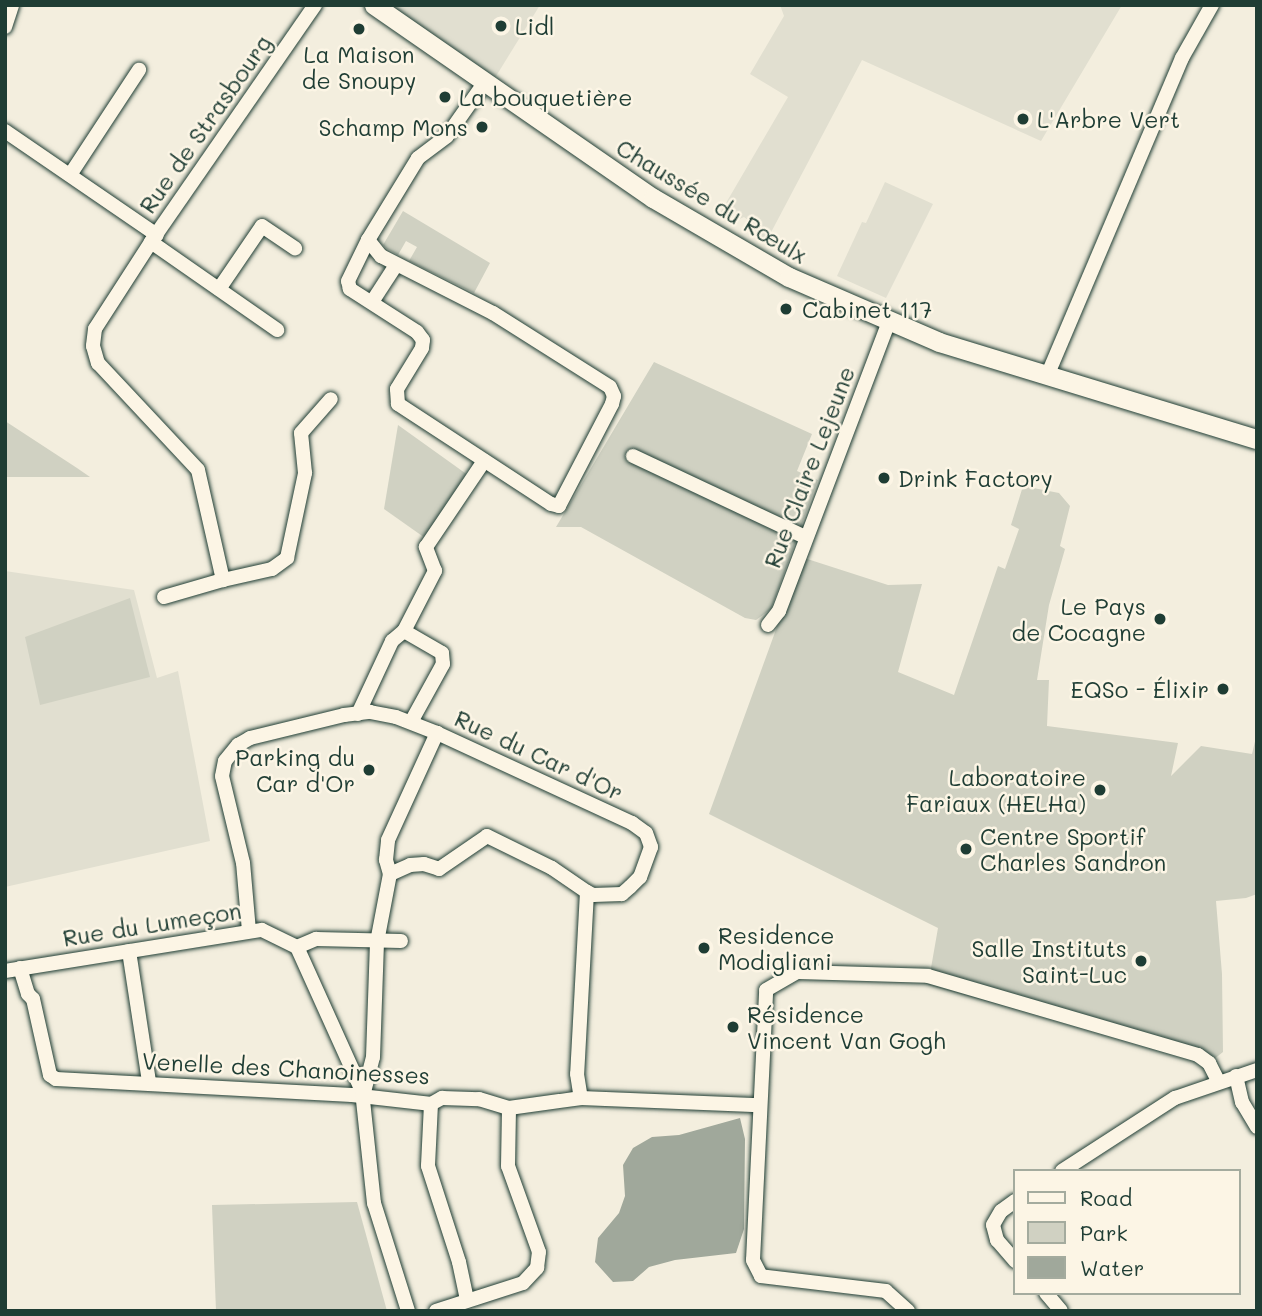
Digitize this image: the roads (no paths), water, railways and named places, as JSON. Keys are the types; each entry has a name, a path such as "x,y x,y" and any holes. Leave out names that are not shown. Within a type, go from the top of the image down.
{"main road":[{"name":"Chaussée du Rœulx","path":"374,5 713,235 789,277 889,322 1047,376 1257,439"}],"street":[{"path":"5,27 12,5"},
{"name":"Rue de Strasbourg","path":"223,580 198,470 98,363 94,354 95,329 315,5"},
{"path":"1047,376 1182,58 1212,5"},
{"path":"70,175 139,70"},
{"path":"368,240 375,252 396,265 449,289 603,382 614,396 589,452 559,506 551,504 398,404 397,389 422,348 421,335 350,289 348,281 368,240 418,158 447,136 485,82"},
{"name":"Rue de Strasbourg","path":"5,131 70,175 277,330"},
{"path":"219,289 262,226 295,248"},
{"path":"372,302 396,265"},
{"name":"Rue Claire Lejeune","path":"768,625 779,611 889,322"},
{"path":"164,597 272,569 287,558 304,473 301,433 331,399"},
{"path":"633,456 805,537"},
{"path":"358,714 392,641 404,631 435,571 426,547 484,461"},
{"path":"404,631 442,653 443,664 411,722"},
{"name":"Rue du Car d'Or","path":"250,932 243,863 222,776 225,761 238,745 250,738 370,712 411,722 437,733 632,823 646,833 651,847 640,877 622,894 593,895 587,892"},
{"path":"363,1097 373,1057 377,942 390,874 386,860 388,840 437,733"},
{"path":"390,874 411,865 424,864 439,869 487,836 552,868 587,892 577,1074 581,1098"},
{"name":"Rue du Lumeçon","path":"12,970 262,930 297,947"},
{"path":"401,942 316,939 297,947 363,1097 374,1203 408,1311"},
{"path":"130,951 149,1082"},
{"name":"Venelle des Chanoinesses","path":"12,970 33,999 50,1075 75,1082 149,1082 431,1104 442,1098 479,1099 509,1108 581,1098 760,1105"},
{"path":"908,1311 886,1291 761,1276 752,1260 766,990 797,972 928,976 1198,1055 1209,1063 1217,1081"},
{"path":"1065,1169 1175,1098 1217,1081 1257,1070"},
{"path":"1236,1076 1242,1102 1257,1127"},
{"path":"431,1104 428,1166 459,1262 467,1299"},
{"path":"436,1311 523,1283 537,1268 539,1252 508,1166 509,1108"},
{"path":"1014,1202 1001,1211 993,1225 997,1240 1014,1260"},
{"path":"1048,1295 1061,1311"}],"water":[{"path":"740,1118 745,1139 744,1229 736,1253 675,1260 649,1267 633,1281 613,1282 595,1262 598,1238 619,1213 625,1196 623,1165 633,1148 652,1137 679,1135"}],"place":[{"name":"Lidl","path":"501,26"},
{"name":"La Maison de Snoupy","path":"359,29"},
{"name":"La bouquetière","path":"445,97"},
{"name":"L'Arbre Vert","path":"1023,119"},
{"name":"Schamp Mons","path":"482,127"},
{"name":"Cabinet 117","path":"786,309"},
{"name":"Drink Factory","path":"884,478"},
{"name":"Le Pays de Cocagne","path":"1160,619"},
{"name":"EQSo - Élixir","path":"1223,689"},
{"name":"Parking du Car d'Or","path":"369,770"},
{"name":"Laboratoire Fariaux (HELHa)","path":"1100,790"},
{"name":"Centre Sportif Charles Sandron","path":"966,849"},
{"name":"Residence Modigliani","path":"704,948"},
{"name":"Salle Instituts Saint-Luc","path":"1141,961"},
{"name":"Résidence Vincent Van Gogh","path":"733,1027"}]}
